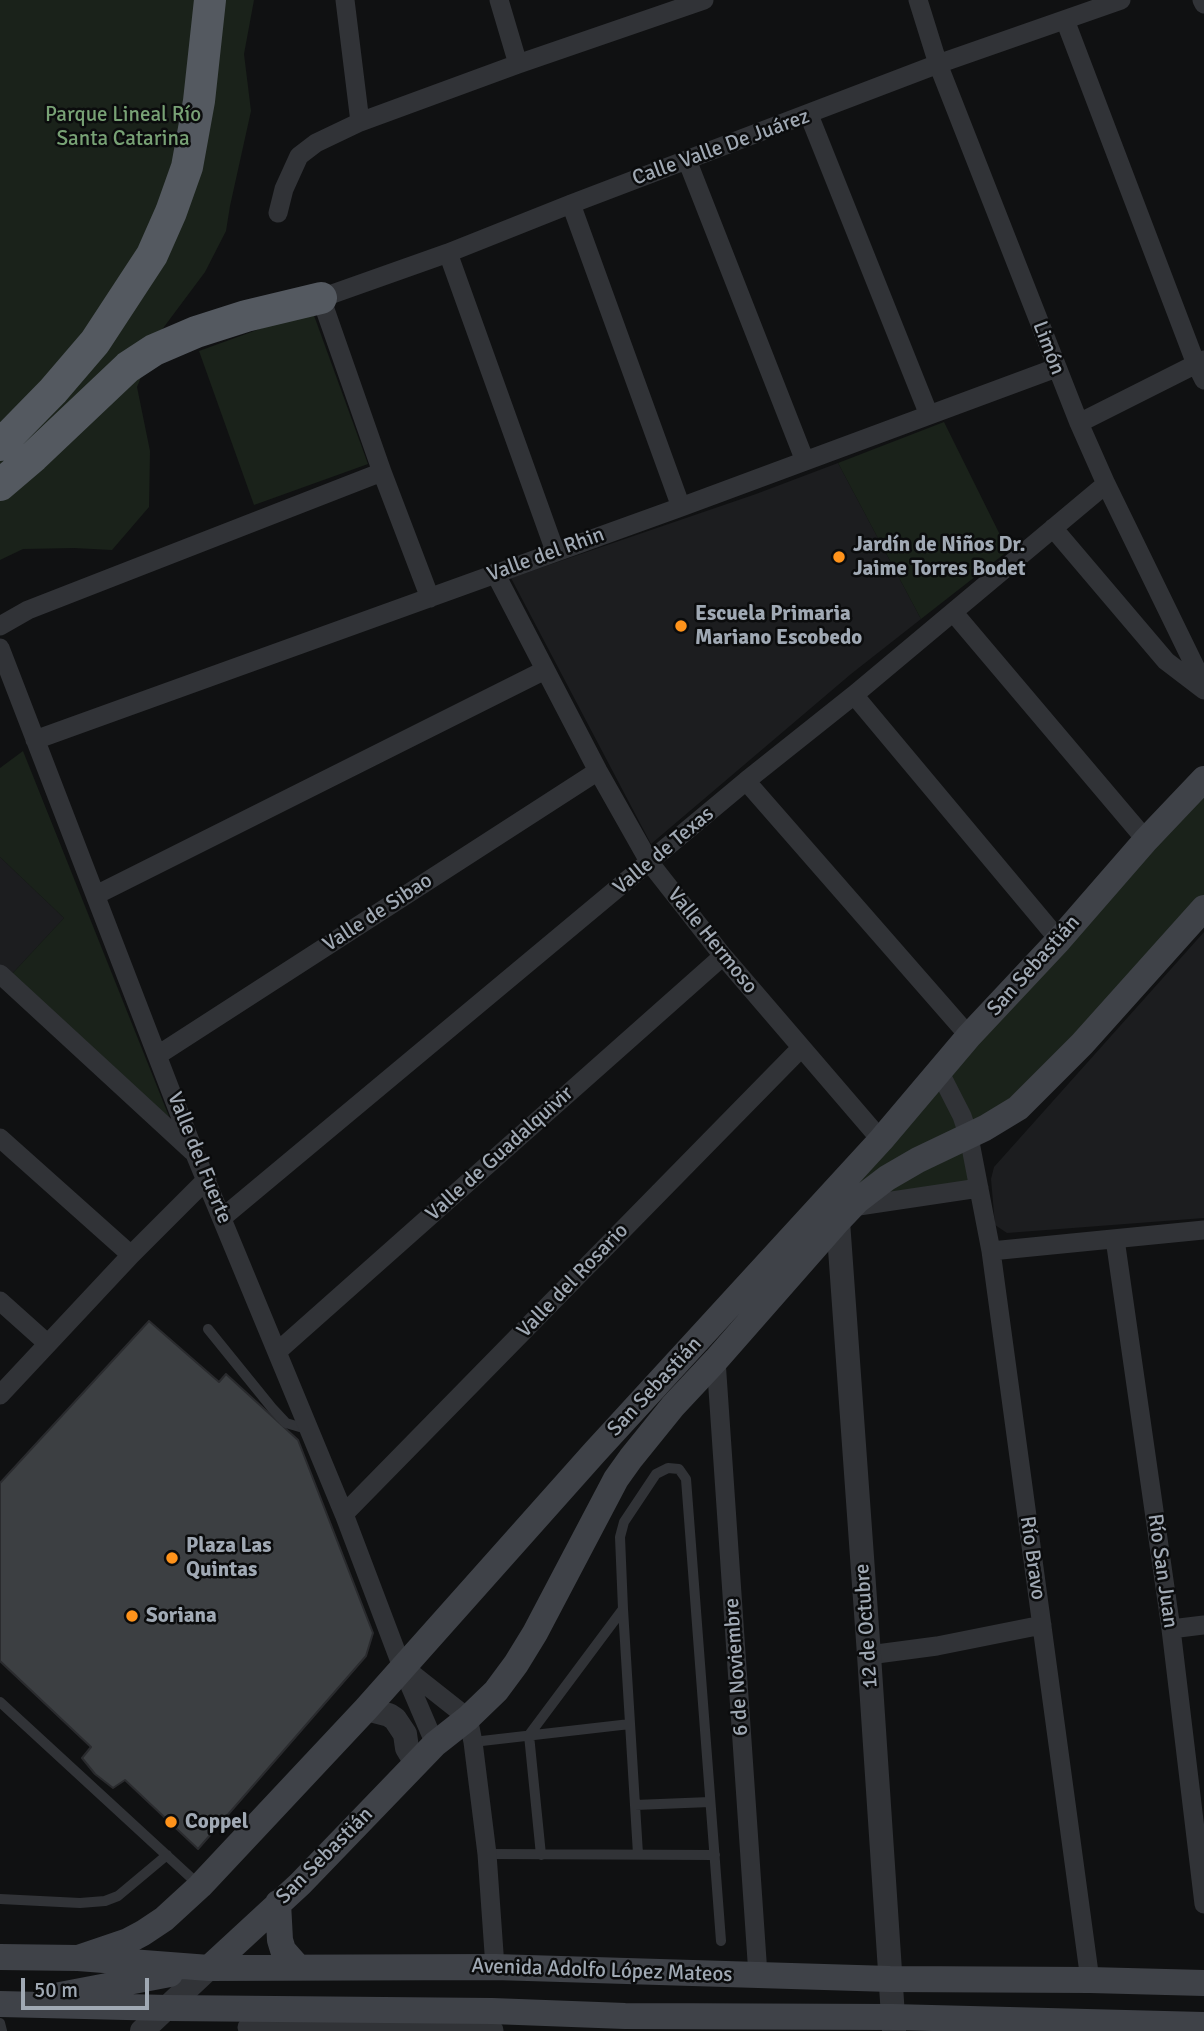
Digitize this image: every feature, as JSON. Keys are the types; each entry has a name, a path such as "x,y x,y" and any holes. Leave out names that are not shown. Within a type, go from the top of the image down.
{"highway":[{"path":"0,445 53,391 95,342 152,255 187,167 199,101 210,0"},
{"path":"0,485 128,367 155,350 246,316 321,298"}],"main road":[{"name":"San Sebastián","path":"69,1958 128,1941 143,1933 164,1919 200,1886 366,1709 594,1453 881,1140 969,1036 1204,779"},
{"name":"San Sebastián","path":"209,1968 328,1855 435,1744 470,1730 535,1633 616,1479 631,1458 673,1406 845,1214 872,1188 887,1178 1002,1119 1034,1093 1082,1044 1204,908"},
{"path":"278,1903 283,1950 298,1967"},
{"name":"Avenida Adolfo López Mateos","path":"4,1956 209,1968 495,1967 890,1979 1204,1983"},
{"path":"44,1998 51,1992 69,1958"},
{"path":"4,2010 44,1998 209,1968"},
{"name":"Avenida Adolfo López Mateos","path":"4,2010 156,2021 1142,2027 1204,2025"}],"street":[{"path":"345,0 360,122"},
{"path":"499,0 518,64"},
{"path":"278,213 284,190 299,156 316,142 360,122 518,64 648,9 704,0"},
{"name":"Limón","path":"918,0 938,64 1079,424 1204,687"},
{"name":"Calle Valle De Juárez","path":"321,298 448,253 938,64 1121,0"},
{"path":"1065,20 1201,368 1079,424"},
{"path":"809,115 929,415"},
{"path":"687,160 805,461"},
{"path":"571,204 681,507"},
{"path":"448,253 555,551"},
{"path":"321,298 430,598"},
{"name":"Valle del Rhin","path":"35,740 681,507 1056,368"},
{"path":"0,626 28,610 382,472"},
{"name":"Valle de Texas","path":"222,1218 1106,484"},
{"path":"1053,528 1166,661 1204,687"},
{"name":"Valle Hermoso","path":"495,573 598,771 650,863 723,956 881,1140"},
{"path":"953,612 1146,840"},
{"name":"Valle del Fuerte","path":"0,648 195,1154 278,1351 435,1744"},
{"path":"96,895 545,670"},
{"path":"854,695 1059,940"},
{"name":"Valle de Sibao","path":"158,1055 598,771"},
{"path":"746,781 969,1036"},
{"name":"Valle de Guadalquivir","path":"278,1351 723,956"},
{"path":"0,974 195,1154"},
{"name":"Valle del Rosario","path":"344,1514 801,1048"},
{"name":"Río Bravo","path":"939,1071 962,1116 969,1137 991,1251 1090,1980"},
{"path":"0,1138 131,1255"},
{"path":"0,1395 131,1255 207,1179"},
{"path":"845,1214 979,1188"},
{"name":"12 de Octubre","path":"845,1214 869,1655 893,2024"},
{"path":"991,1251 1204,1230"},
{"name":"Río San Juan","path":"1115,1240 1171,1629 1204,1904"},
{"path":"0,1301 48,1344"},
{"name":"6 de Noviembre","path":"716,1360 758,1975"},
{"path":"869,1655 937,1646 1042,1625"},
{"path":"1171,1629 1204,1625"},
{"path":"402,1667 470,1730 487,1854 495,1967"},
{"path":"366,1709 395,1719 405,1734 407,1748 416,1763"},
{"name":"San Sebastián","path":"156,2021 209,1968"},
{"path":"247,2028 358,2030 493,2024"}],"lane":[{"path":"208,1329 286,1423 310,1430"},
{"path":"638,1854 620,1537 624,1522 656,1474 668,1468 679,1469 686,1479 721,1941"},
{"path":"541,1855 529,1735 623,1609"},
{"path":"0,1702 200,1886"},
{"path":"470,1730 529,1735 631,1724"},
{"path":"635,1805 710,1802"},
{"path":"487,1854 715,1855"},
{"path":"0,1899 80,1903 105,1901 118,1896 167,1855"},
{"path":"2,2031 4,2010"}],"shaded area":[{"name":"Escuela Primaria Mariano Escobedo","path":"838,463 921,619 851,674 651,844 511,578"},
{"path":"0,857 64,918 11,975 0,965"},
{"path":"1204,932 1204,1218 1007,1233 995,1225 991,1179 994,1167"}],"green space":[{"name":"Parque Lineal Río Santa Catarina","path":"0,0 254,0 244,54 251,111 226,231 205,272 158,335 137,387 150,451 149,507 112,550 23,549 0,560"},
{"path":"312,310 368,464 254,505 199,351"},
{"path":"944,422 1008,551 921,619 838,463"},
{"path":"23,751 174,1129 11,975 64,918 0,857 0,768"},
{"path":"1204,779 1204,907 1054,1074 969,1137 979,1188 852,1207 836,1189"}],"building":[{"name":"Plaza Las Quintas","path":"149,1321 219,1382 226,1374 298,1440 373,1633 366,1656 198,1849 125,1780 113,1788 95,1774 82,1758 91,1747 0,1661 0,1483"}],"place":[{"name":"Jardín de Niños Dr. Jaime Torres Bodet","path":"839,557"},
{"name":"Escuela Primaria Mariano Escobedo","path":"681,626"},
{"name":"Plaza Las Quintas","path":"172,1558"},
{"name":"Soriana","path":"132,1616"},
{"name":"Coppel","path":"171,1822"}]}
